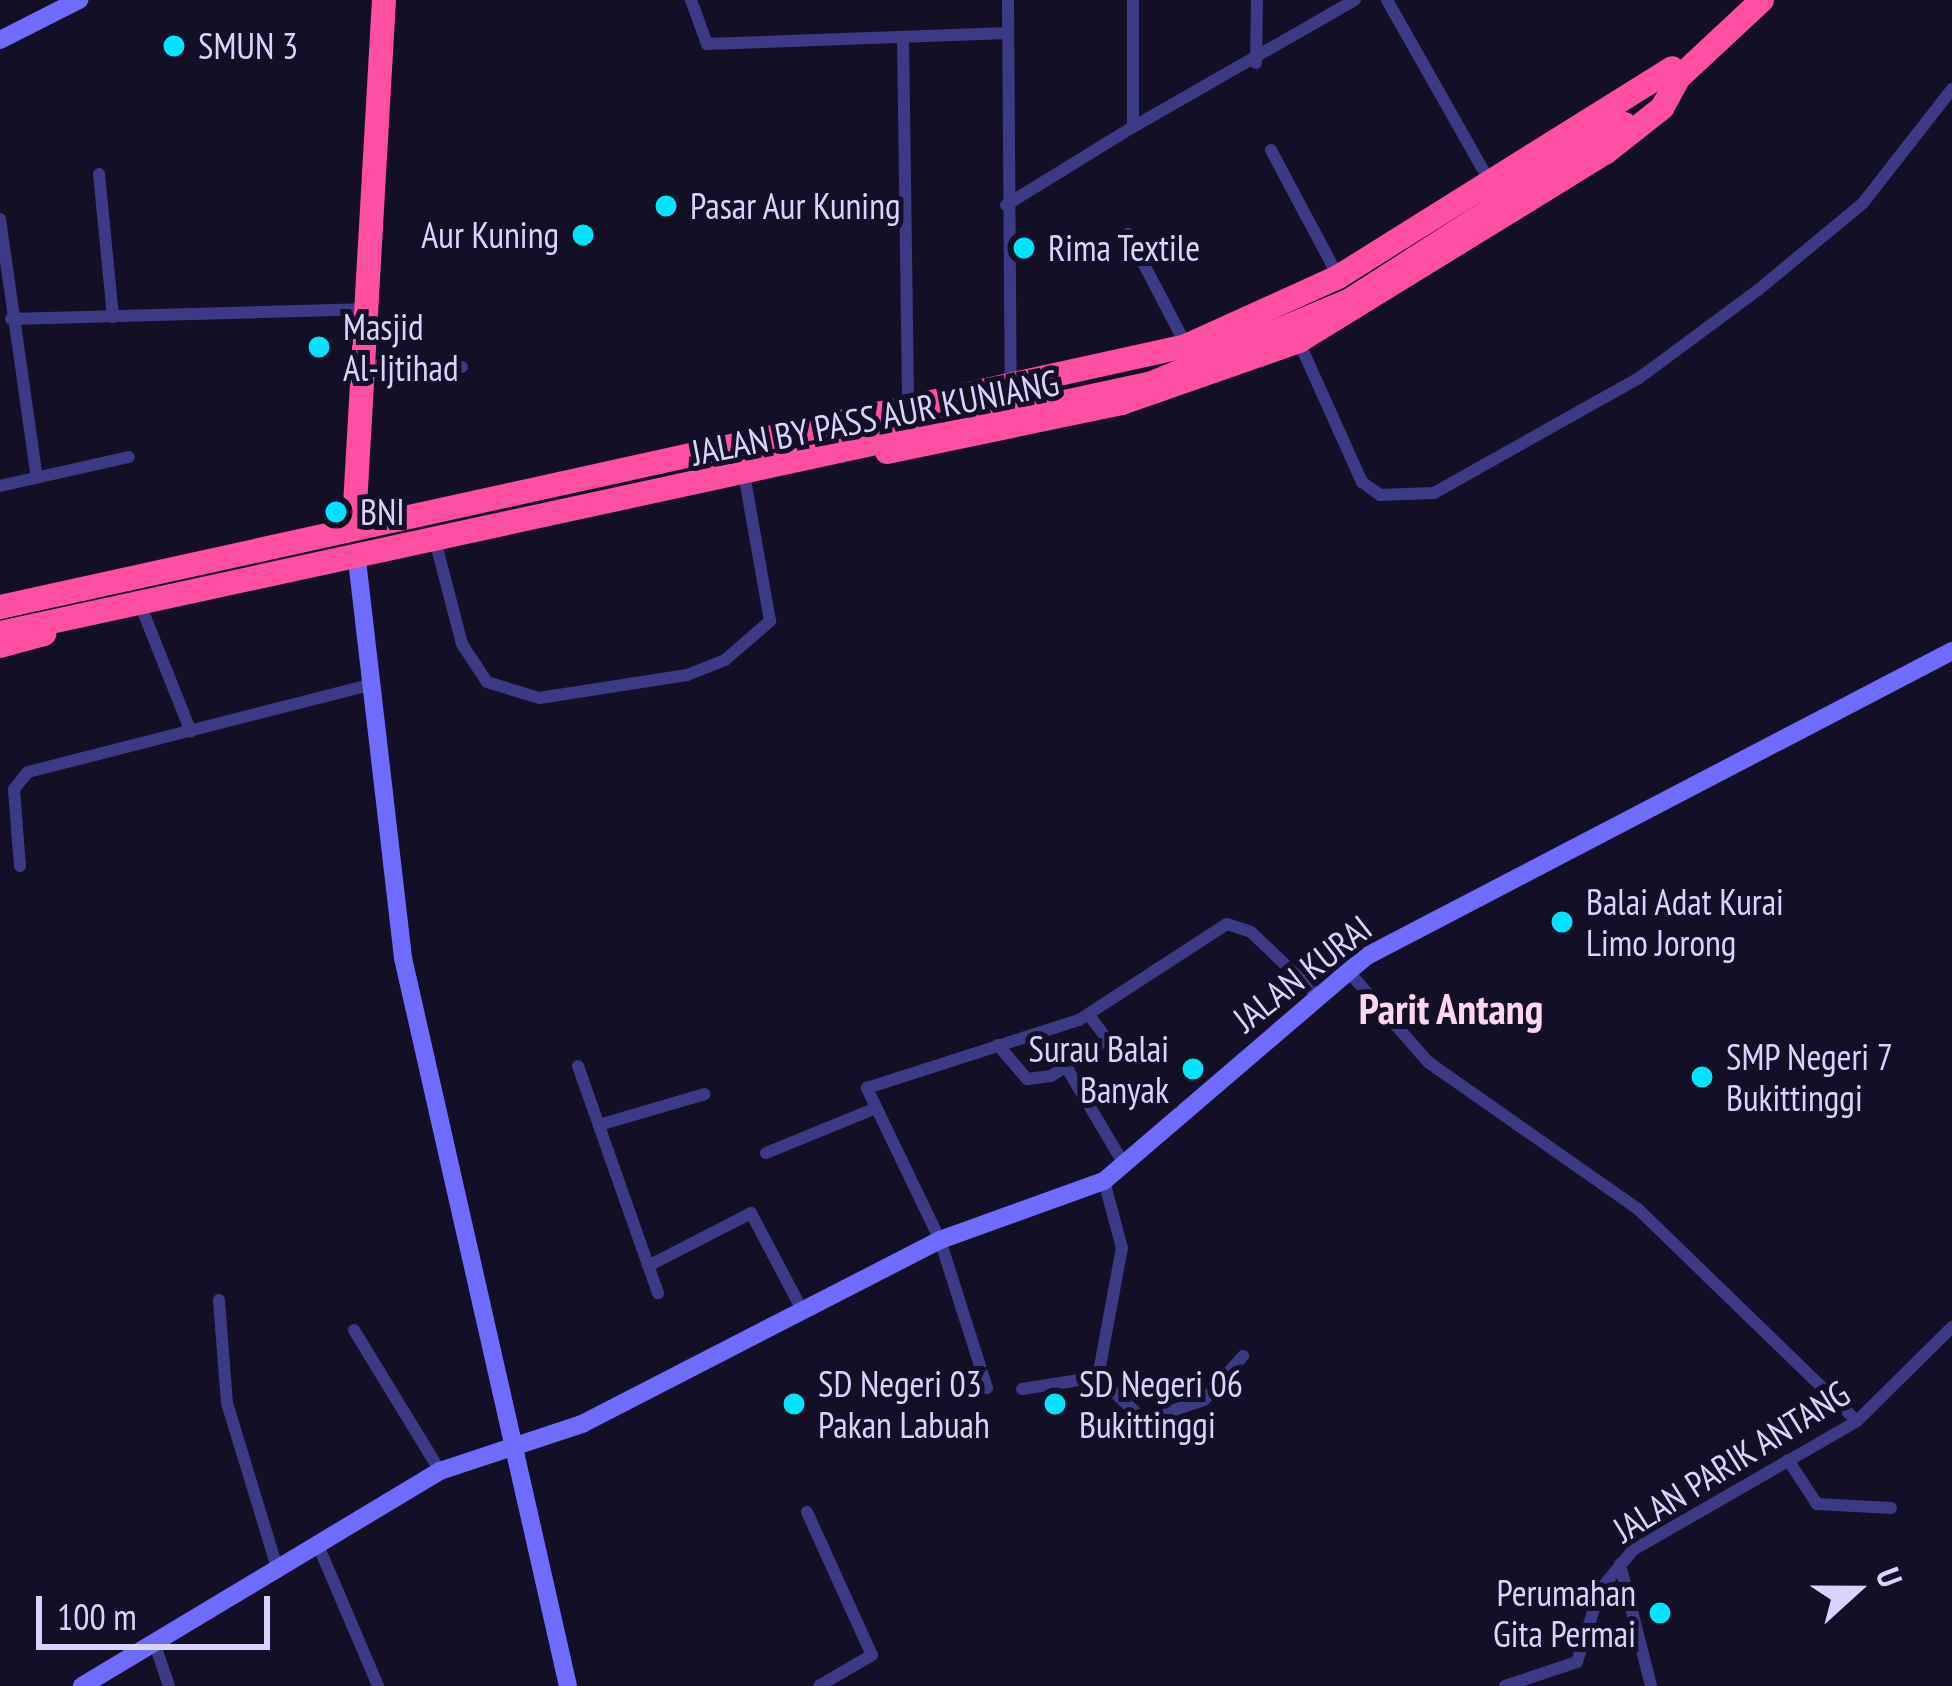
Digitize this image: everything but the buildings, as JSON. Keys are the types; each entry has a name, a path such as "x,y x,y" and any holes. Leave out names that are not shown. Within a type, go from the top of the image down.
{"highway":[{"path":"354,523 362,309 384,0"},
{"name":"JALAN BY PASS AUR KUNIANG","path":"0,607 354,523 1011,390 1186,346 1338,277 1676,72 1740,0"},
{"name":"JALAN BY PASS AUR KUNIANG","path":"0,633 1152,382 1350,300 1619,120 1762,0"},
{"name":"JALAN BY PASS AUR KUNIANG","path":"0,646 357,560 1122,403 1299,341 1587,166 1662,108 1676,72"},
{"name":"JALAN BY PASS AUR KUNIANG","path":"0,620 1180,362 1346,289 1619,120"},
{"path":"569,481 575,514"}],"street":[{"path":"0,40 79,0"},
{"path":"691,0 707,44 1008,33"},
{"path":"1008,0 1011,390"},
{"path":"1133,0 1133,127"},
{"path":"1256,63 1257,0"},
{"path":"1006,205 1133,127 1256,63 1355,0"},
{"path":"1387,0 1491,183"},
{"path":"903,37 908,411"},
{"path":"1299,341 1363,482 1403,499 1434,493 1639,378 1758,290 1863,203 1952,89"},
{"path":"1271,150 1338,277"},
{"path":"99,174 112,317"},
{"path":"0,219 36,472"},
{"path":"1128,234 1186,346"},
{"path":"11,319 362,309"},
{"path":"361,364 463,367"},
{"path":"0,486 36,472 130,457"},
{"path":"436,544 463,644 487,682 539,698 687,675 725,660 770,621 745,479"},
{"path":"357,560 403,958 568,1686"},
{"path":"142,609 191,732"},
{"name":"JALAN KURAI","path":"82,1686 440,1471 510,1444 582,1424 940,1240 1104,1181 1348,970 1952,651"},
{"path":"20,866 19,778 373,683"},
{"path":"987,1388 940,1240 874,1109 875,1081 1089,1015 1227,924 1251,932 1317,995"},
{"path":"1348,970 1429,1062 1620,1193 1793,1348 1857,1421"},
{"path":"998,1045 1027,1079 1068,1070 1107,1039 1089,1015"},
{"path":"578,1066 658,1293"},
{"path":"1068,1070 1125,1167"},
{"path":"599,1124 705,1094"},
{"path":"766,1153 874,1109"},
{"path":"1098,1377 1122,1248 1104,1181"},
{"path":"650,1265 751,1213 801,1309"},
{"path":"219,1300 227,1403 277,1568"},
{"name":"JALAN PARIK ANTANG","path":"1505,1686 1577,1662 1620,1564 1857,1421 1952,1327"},
{"path":"354,1330 440,1471"},
{"path":"1098,1377 1144,1420 1204,1400 1243,1356"},
{"path":"1022,1388 1098,1377"},
{"path":"1788,1460 1817,1504 1891,1508"},
{"path":"808,1512 872,1655 819,1686"},
{"path":"318,1545 378,1686"},
{"path":"1620,1564 1652,1686"},
{"path":"154,1642 169,1686"}],"place":[{"name":"SMUN 3","path":"174,46"},
{"name":"Pasar Aur Kuning","path":"666,206"},
{"name":"Aur Kuning","path":"583,235"},
{"name":"Rima Textile","path":"1024,248"},
{"name":"Masjid Al-Ijtihad","path":"319,347"},
{"name":"BNI","path":"336,512"},
{"name":"Balai Adat Kurai Limo Jorong","path":"1562,922"},
{"name":"Surau Balai Banyak","path":"1193,1069"},
{"name":"SMP Negeri 7 Bukittinggi","path":"1702,1077"},
{"name":"SD Negeri 03 Pakan Labuah","path":"794,1404"},
{"name":"SD Negeri 06 Bukittinggi","path":"1055,1404"},
{"name":"Perumahan Gita Permai","path":"1660,1613"}],"district":[{"name":"Parit Antang","path":"1451,1009"}]}
